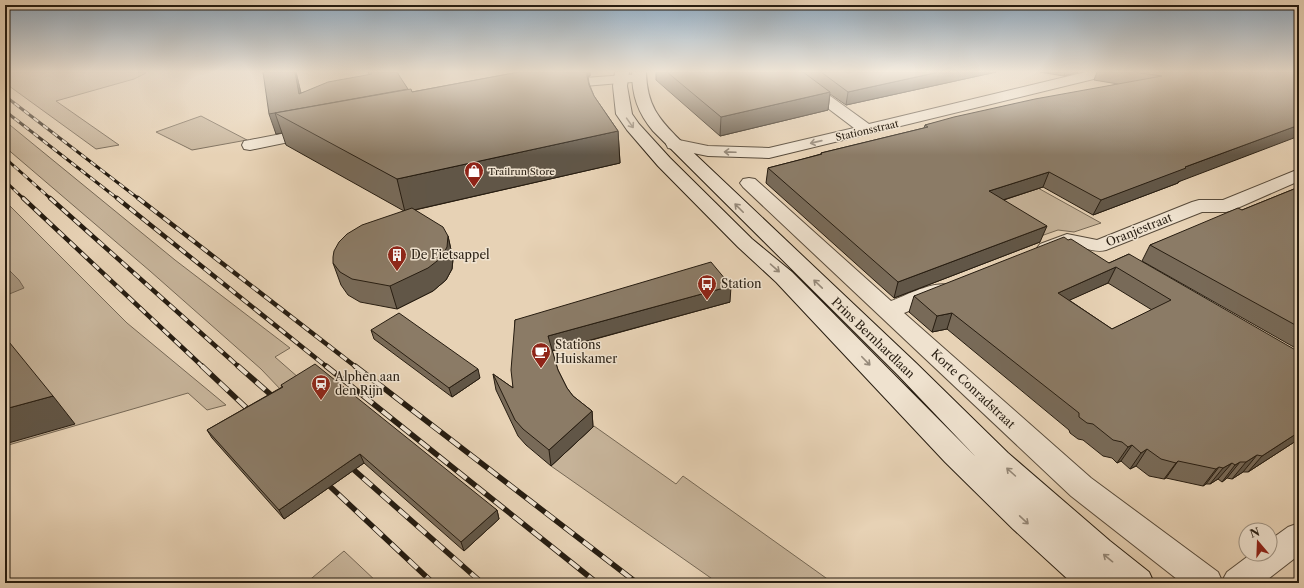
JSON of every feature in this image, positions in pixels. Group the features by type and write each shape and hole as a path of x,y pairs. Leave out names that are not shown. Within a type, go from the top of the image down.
{"street":[{"name":"Prins Bernhardlaan","path":"621,99 624,114 633,127 664,162 745,243 784,277 955,454 1024,520 1096,583"},
{"name":"Prins Bernhardlaan","path":"642,99 646,112 674,144 998,460 1099,551 1138,583"},
{"path":"825,99 868,130"},
{"name":"Stationsstraat","path":"674,144 708,151 769,153 993,99"},
{"path":"250,145 324,131"},
{"name":"Oranjestraat","path":"1031,255 1067,240 1099,246 1199,206 1226,206 1299,174"},
{"name":"Korte Conradstraat","path":"749,183 1006,420 1081,487 1207,583"},
{"path":"1099,246 1120,259"},
{"path":"888,311 960,283"},
{"path":"1238,583 1299,537"}],"shaded area":[{"path":"28,99 62,99 56,101 119,145 96,149"},
{"path":"201,116 247,140 192,150 156,132"},
{"path":"5,121 175,260 290,348 275,357 299,378 282,391 261,369 150,271 5,147"},
{"path":"1038,188 1101,223 1074,232 1058,230 1038,237 987,205"},
{"path":"5,201 127,323 226,405 207,410 188,393 5,446 5,294 7,295 19,280 5,266"},
{"path":"5,266 19,280 24,288 7,295 5,294"},
{"path":"594,426 676,484 683,476 833,583 718,583 551,466"},
{"path":"344,551 378,583 306,583"}],"building":[{"path":"267,99 350,99 269,114"},
{"path":"352,99 596,99 618,131 397,179 275,113"},
{"path":"700,99 798,99 721,117"},
{"path":"1033,99 1299,99 1299,125 1101,200 1049,172 989,191 1047,226 898,282 768,168 822,154 821,153 928,127 925,125"},
{"path":"1299,187 1299,327 1150,245 1238,208 1242,210"},
{"path":"412,208 443,227 448,236 447,247 441,258 428,268 390,286 352,279 340,272 333,263 334,251 339,242 347,234 362,225"},
{"path":"1064,237 1068,240 1071,239 1109,263 1129,254 1299,352 1299,432 1262,456 1257,455 1246,462 1240,462 1235,465 1232,463 1223,468 1219,467 1216,469 1178,461 1176,463 1161,459 1147,449 1141,453 1132,445 1128,447 1122,442 1113,440 1093,424 1087,423 1079,417 1079,413 952,313 937,316 914,296","holes":["1116,267 1171,300 1112,329 1058,293"]},
{"path":"711,262 731,286 548,336 558,370 567,388 573,396 592,411 549,450 523,429 515,420 493,374 513,388 511,370 515,320"},
{"path":"399,313 478,369 449,388 371,330"},
{"path":"5,337 53,396 5,409"},
{"path":"315,364 497,510 461,542 360,454 279,510 207,430 283,387 281,385"}],"railway":[{"path":"9,99 139,199"},
{"path":"5,111 118,199"},
{"path":"5,158 51,199"},
{"path":"5,181 24,199"},
{"path":"23,198 203,367"},
{"path":"50,198 239,367"},
{"path":"117,198 327,367"},
{"path":"138,198 356,367"},
{"path":"202,366 254,415"},
{"path":"238,366 278,401"},
{"path":"326,366 597,583"},
{"path":"355,366 637,583"},
{"path":"345,462 482,583"},
{"path":"321,478 433,583"}],"place":[{"name":"Trailrun Store","path":"474,188"},
{"name":"De Fietsappel","path":"397,272"},
{"name":"Station","path":"707,301"},
{"name":"Stations Huiskamer","path":"541,369"},
{"name":"Alphen aan den Rijn","path":"321,401"}]}
